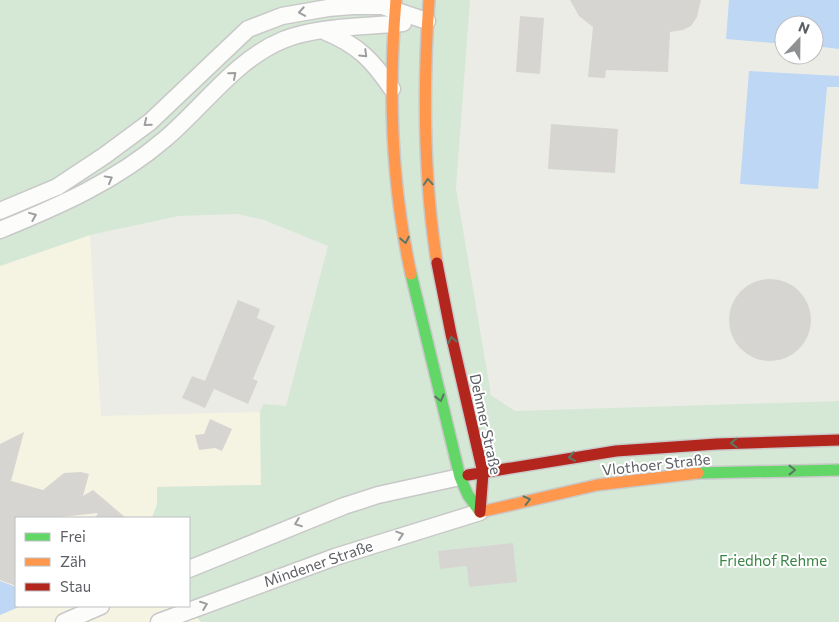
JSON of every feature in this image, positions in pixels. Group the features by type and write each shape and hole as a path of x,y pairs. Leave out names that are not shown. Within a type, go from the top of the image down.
{"main road":[{"name":"Dehmer Straße","path":"429,0 425,131 428,188 444,302 483,472 484,492 480,512"},
{"path":"395,11 392,89 396,192 418,305 460,477 468,495 480,512"},
{"name":"Vlothoer Straße","path":"483,472 616,451 717,444 839,440"},
{"name":"Vlothoer Straße","path":"480,512 547,495 613,482 664,476 745,470 839,470"},
{"path":"460,477 483,472"}],"street":[{"path":"0,211 57,186 104,156 150,122 248,29 282,16 335,4 368,6 395,11 427,21"},
{"path":"0,230 66,202 115,176 164,139 256,54 283,40 324,32 395,11"},
{"path":"324,32 344,40 361,50 392,89"},
{"path":"190,569 344,506 378,495 460,477"},
{"name":"Mindener Straße","path":"159,622 335,556 480,512"},
{"path":"64,622 84,618 100,607"}],"shaded area":[{"path":"90,235 101,416 260,412 261,485 157,487 157,504 152,517 15,517 15,587 0,581 0,266"},
{"path":"19,607 188,607 201,622 0,622 0,615"}],"green space":[{"name":"Friedhof Rehme","path":"0,0 470,0 456,188 491,395 515,411 839,401 839,622 201,622 188,607 190,607 190,517 152,517 157,504 157,487 261,485 260,412 263,404 286,406 328,246 264,220 238,214 179,216 90,235 0,266"}],"water":[{"path":"729,0 839,0 839,49 824,47 824,15 774,15 774,43 726,39"},
{"path":"749,71 839,76 839,87 827,87 818,189 740,184"},
{"path":"0,581 15,587 15,607 19,607 0,615"}],"building":[{"path":"570,0 701,0 697,17 691,26 683,30 670,32 668,72 606,70 605,78 588,77 593,27 579,16"},
{"path":"520,16 544,18 540,74 516,72"},
{"path":"551,124 618,129 615,173 548,169"},
{"path":"762,279 778,279 793,285 805,297 811,312 811,328 805,343 793,355 778,361 762,361 747,355 735,343 729,328 729,312 735,297 747,285"},
{"path":"238,300 260,309 257,318 275,326 253,379 258,381 248,404 214,389 205,408 182,398 192,376 205,381"},
{"path":"210,419 232,429 222,451 215,448 199,450 195,435 204,434"},
{"path":"24,432 11,481 43,490 64,473 81,472 89,474 83,496 93,490 125,517 96,517 98,513 61,517 15,517 15,586 0,580 0,444"},
{"path":"513,543 517,582 469,587 467,566 440,569 438,551"}],"traffic: fast":[{"path":"411,274 460,477 468,495 480,512"},
{"path":"698,473 839,470"}],"traffic: slow":[{"path":"396,0 392,69 393,138 399,206 411,274"},
{"path":"429,0 425,99 426,132 429,197 437,263"},
{"path":"480,512 597,485 698,473"}],"traffic: jam":[{"path":"437,263 451,334 483,473 480,512"},
{"path":"468,475 616,451 717,444 839,440"}]}
